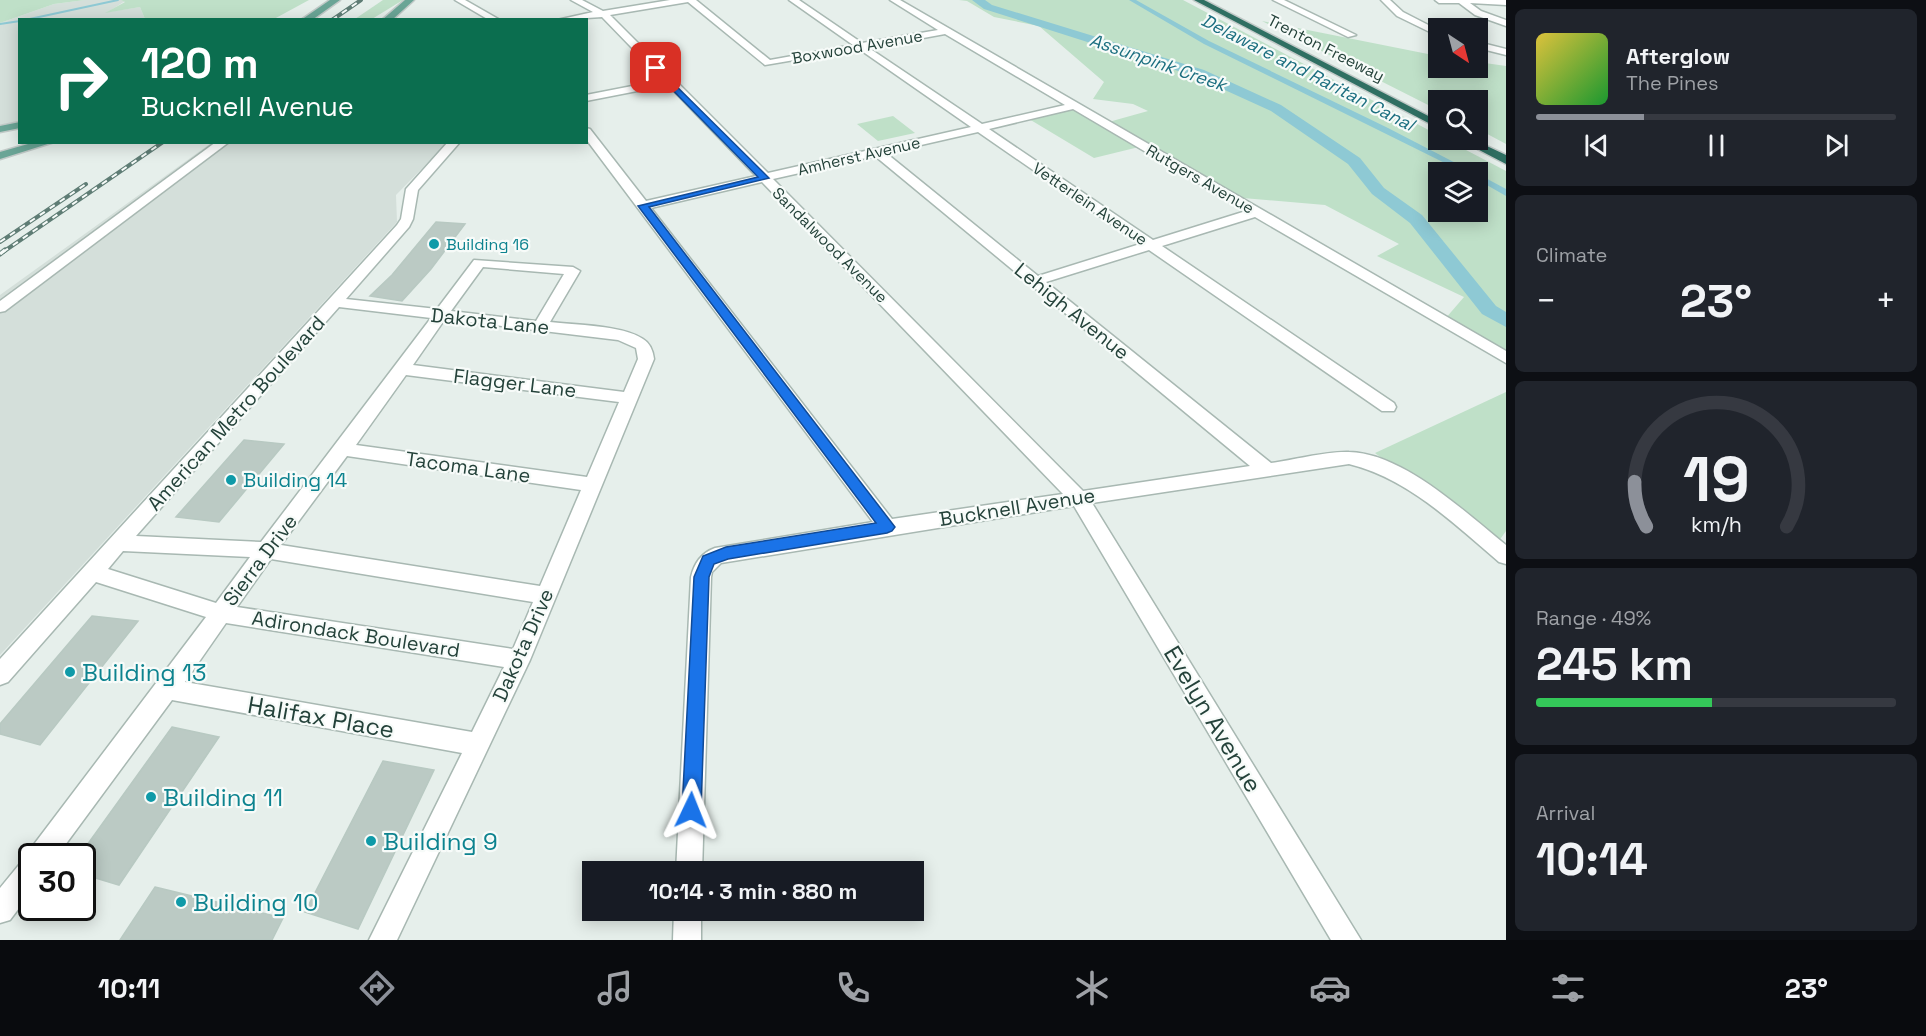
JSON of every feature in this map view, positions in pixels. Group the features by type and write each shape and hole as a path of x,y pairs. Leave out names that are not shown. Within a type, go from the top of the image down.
{"highway":[{"name":"Trenton Freeway","path":"1198,0 1428,120"},
{"name":"Trenton Freeway","path":"1207,0 1428,114"},
{"path":"1488,144 1506,154"},
{"path":"1486,150 1506,160"}],"main road":[{"path":"308,18 336,0"},
{"path":"388,18 410,0"},
{"path":"0,129 18,125"},
{"path":"0,156 42,144"}],"street":[{"path":"459,0 492,18"},
{"name":"Sandalwood Avenue","path":"575,0 603,13 1079,498"},
{"path":"573,18 686,0"},
{"name":"Boxwood Avenue","path":"691,0 768,63 946,31"},
{"name":"Vetterlein Avenue","path":"793,0 1388,407"},
{"name":"Rutgers Avenue","path":"894,0 1506,358"},
{"path":"1277,0 1351,35"},
{"path":"1385,0 1400,14 1428,28"},
{"path":"1439,0 1506,2"},
{"path":"1460,1 1478,13 1506,23"},
{"path":"1488,48 1506,52"},
{"path":"588,98 670,82"},
{"name":"Amherst Avenue","path":"643,206 1074,106"},
{"path":"588,134 887,527"},
{"path":"0,308 221,144"},
{"name":"American Metro Boulevard","path":"0,675 406,223 412,189 453,144"},
{"name":"Lehigh Avenue","path":"877,152 1266,469"},
{"path":"1035,281 1256,212"},
{"name":"Sierra Drive","path":"51,843 167,689 266,550 479,263 573,271 540,326"},
{"name":"Dakota Lane","path":"336,302 618,335 633,339 642,345"},
{"name":"Dakota Drive","path":"382,940 519,660 646,359 646,351 642,345"},
{"name":"Flagger Lane","path":"401,369 628,398"},
{"name":"Tacoma Lane","path":"343,449 592,485"},
{"name":"Bucknell Avenue","path":"689,861 701,577 709,560 726,553 1349,458 1396,472 1410,480 1506,556"},
{"name":"Evelyn Avenue","path":"1079,498 1347,940"},
{"path":"118,543 266,550 545,595"},
{"name":"Adirondack Boulevard","path":"92,572 220,613 519,660"},
{"name":"Halifax Place","path":"167,689 476,744"},
{"path":"0,910 18,886"},
{"path":"687,940 688,921"}],"shaded area":[{"path":"85,0 121,0 125,1 108,12 140,7 145,18 18,18 18,121 0,125 0,23 54,4"},
{"path":"210,144 446,144 396,195 397,222 0,655 0,295"}],"green space":[{"path":"0,0 85,0 54,4 0,23"},
{"path":"121,0 309,0 276,18 145,18 140,7 105,13 125,2"},
{"path":"383,0 403,0 374,18 356,18"},
{"path":"959,0 1183,0 1428,130 1428,150 1466,150 1506,171 1506,358 1445,319 1464,297 1377,256 1399,244 1325,205 1231,197 1143,146 1094,158 1024,116 1072,104 1105,123 1148,111 1133,104 1093,99 1104,82 1039,26 994,17 967,1"},
{"path":"1262,21 1428,54 1428,78 1488,78 1488,63 1506,66 1506,144 1488,134 1488,90 1428,90 1428,105"},
{"path":"893,116 915,133 878,141 857,124"},
{"path":"1506,392 1506,531 1496,545 1375,453"}],"building":[{"path":"436,222 465,224 431,269 402,301 370,296 392,275"},
{"name":"Building 14","path":"244,440 284,444 219,522 176,517"},
{"name":"Building 13","path":"92,616 138,621 40,745 0,734 0,724"},
{"name":"Building 11","path":"172,727 219,737 119,885 96,878 96,843 88,843"},
{"name":"Building 9","path":"383,761 434,770 358,929 305,912"},
{"name":"Building 10","path":"155,887 283,918 272,940 120,940"}],"waterway":[{"path":"34,18 118,0"},
{"name":"Assunpink Creek","path":"978,0 988,7 1199,73 1276,108 1354,161 1378,191 1416,219 1489,310 1506,321"},
{"name":"Delaware and Raritan Canal","path":"1132,0 1206,43 1449,162"},
{"path":"0,24 18,21"},
{"name":"Delaware and Raritan Canal","path":"1488,183 1506,193"}],"railway":[{"path":"335,18 361,0"},
{"path":"3,252 160,144"},
{"path":"0,242 86,184"},
{"path":"0,254 5,250"}],"place":[{"name":"Building 16","path":"434,244"},
{"name":"Building 14","path":"231,480"},
{"name":"Building 13","path":"70,672"},
{"name":"Building 11","path":"151,797"},
{"name":"Building 9","path":"371,841"},
{"name":"Building 10","path":"181,902"}],"route":[{"path":"656,68 764,178 643,206 887,527 726,553 715,556 703,568 691,810"}]}
